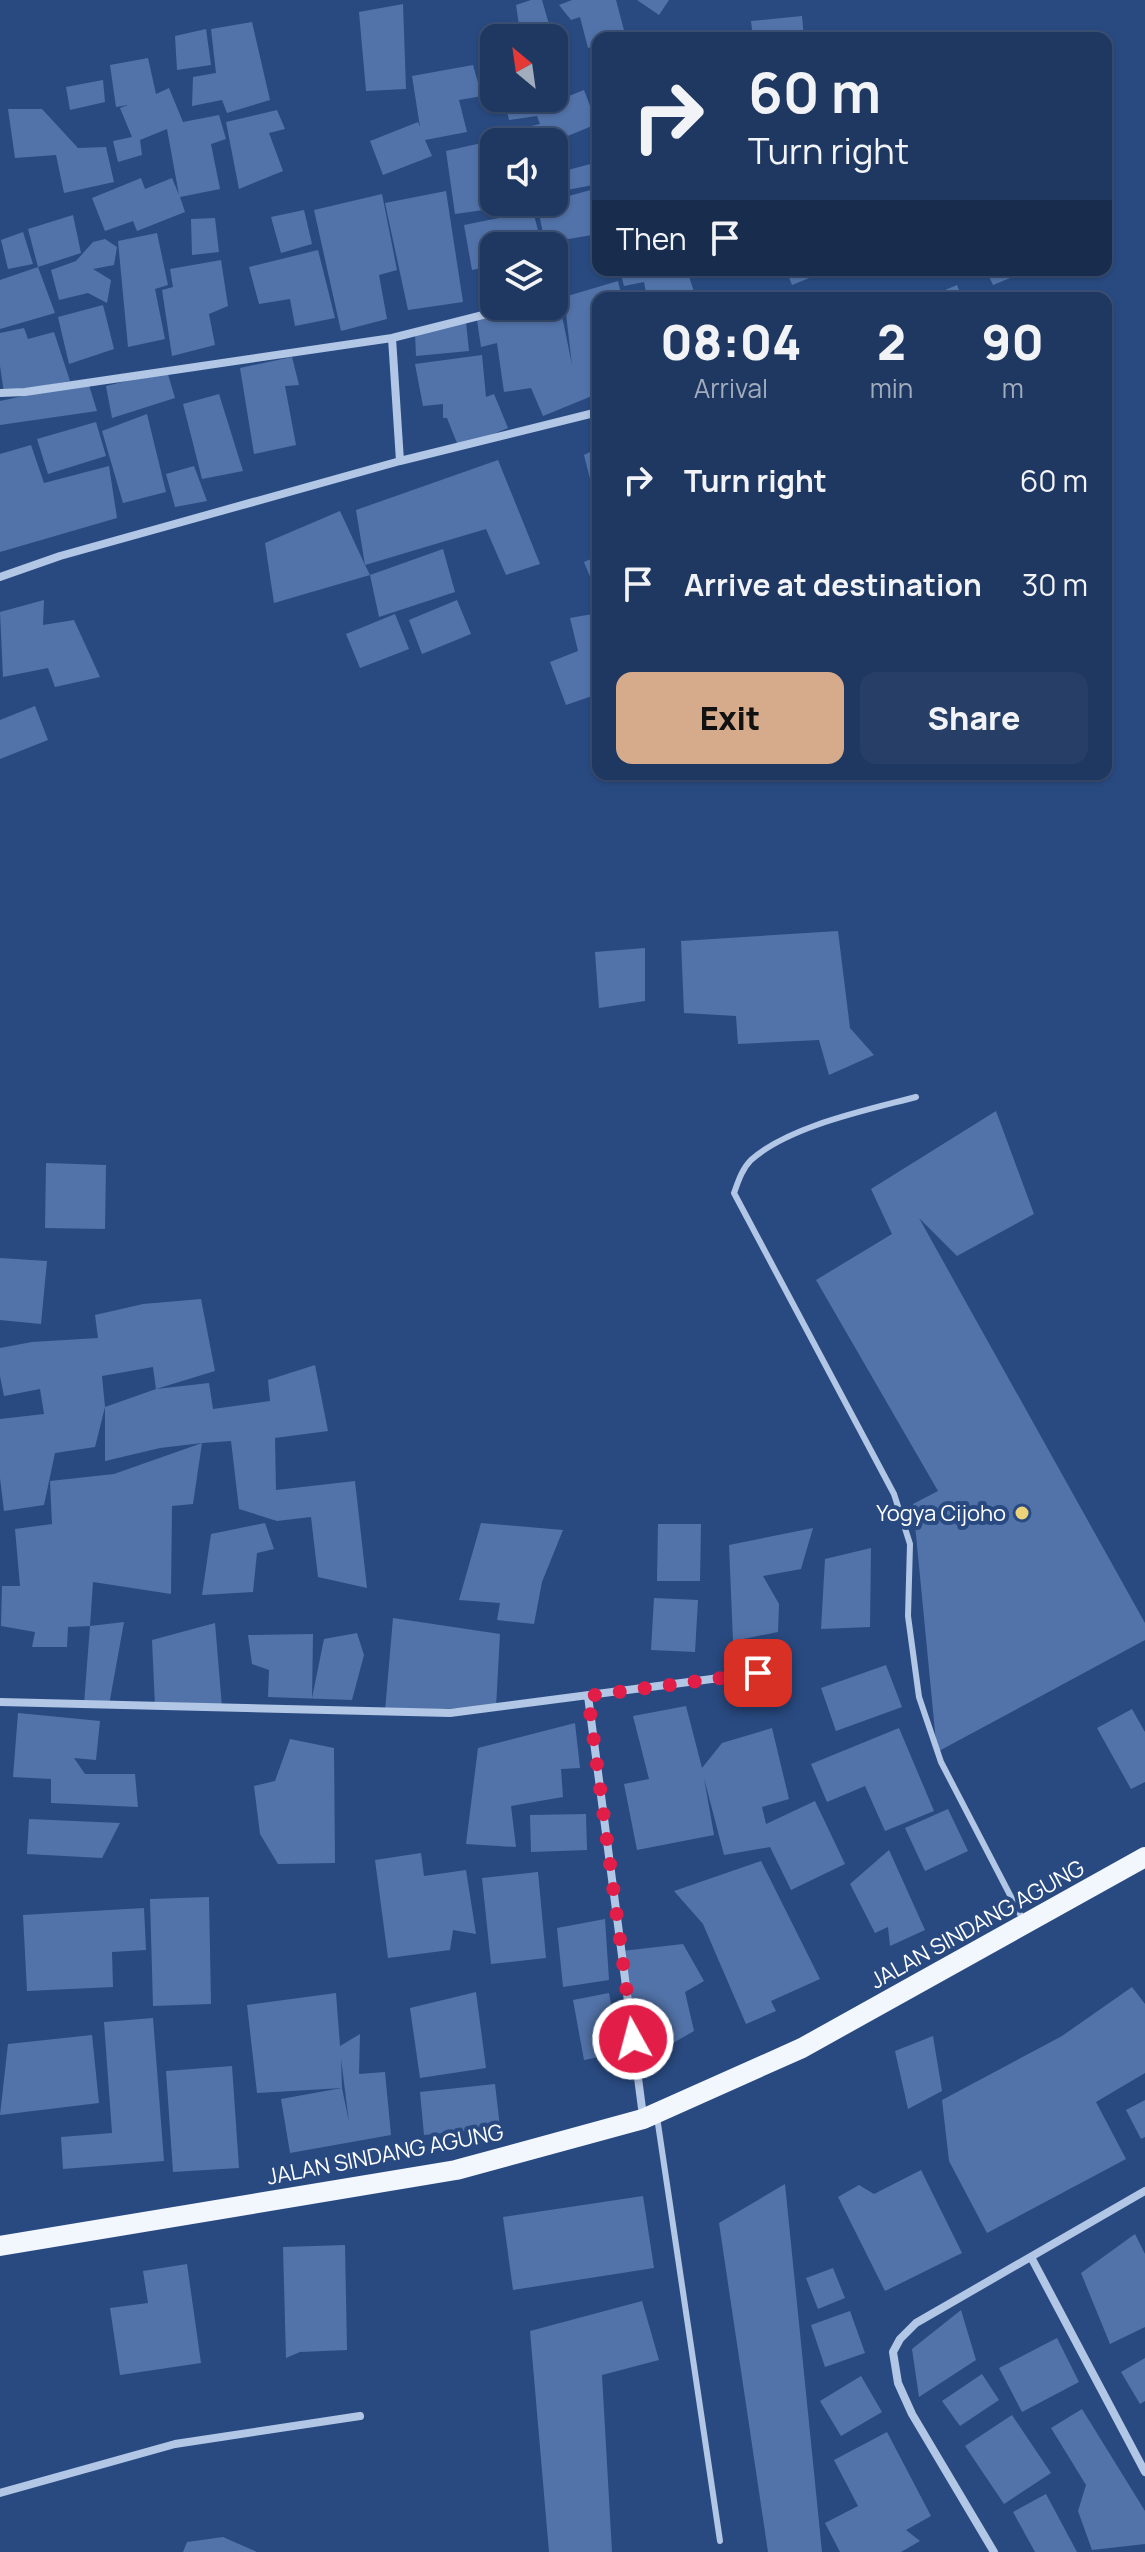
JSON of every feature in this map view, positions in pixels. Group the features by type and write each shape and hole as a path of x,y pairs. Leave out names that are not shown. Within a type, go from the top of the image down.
{"main road":[{"name":"JALAN SINDANG AGUNG","path":"0,2246 456,2170 650,2117 802,2048 1145,1857"}],"street":[{"path":"0,393 25,392 392,338 480,316"},
{"path":"392,338 400,461"},
{"path":"0,577 60,556 400,461 592,413"},
{"path":"0,1702 450,1713 758,1673"},
{"path":"588,1696 650,2117"},
{"path":"994,2552 912,2414 898,2383 893,2352 900,2339 916,2323 1145,2191"},
{"path":"1031,2257 1145,2472"},
{"path":"0,2493 175,2444 360,2416"}],"lane":[{"path":"916,1097 826,1121 770,1147 749,1161 734,1193 894,1494 910,1544 908,1616 919,1697 941,1762 1026,1924"},
{"path":"650,2117 720,2541"}],"building":[{"path":"542,0 549,24 519,24 516,5"},
{"path":"572,0 616,0 624,32 592,32 592,47 588,48 580,17 571,20 559,5"},
{"path":"637,0 669,0 659,15"},
{"path":"403,4 406,89 366,91 359,12"},
{"path":"802,16 803,32 752,32 751,21"},
{"path":"252,22 270,100 227,113 222,100 192,106 193,77 216,73 211,29"},
{"path":"206,29 211,65 177,70 175,36"},
{"path":"148,58 156,94 169,88 183,122 219,115 226,139 211,144 220,189 180,197 185,212 137,231 133,221 105,231 92,198 141,178 145,189 172,178 179,195 167,129 140,140 142,155 118,162 113,141 132,137 120,108 128,105 116,107 110,65"},
{"path":"473,65 480,96 459,100 467,132 425,140 432,156 383,175 370,141 418,122 420,127 412,76"},
{"path":"103,80 105,102 70,110 66,87"},
{"path":"584,90 592,111 592,126 568,136 568,128 523,128 540,124 537,116 509,120 507,112 568,112 568,96"},
{"path":"8,109 42,109 78,148 106,147 114,182 64,193 56,155 15,158"},
{"path":"277,110 285,129 269,133 283,171 239,189 226,122"},
{"path":"480,143 480,210 455,214 446,151"},
{"path":"592,164 592,185 568,190 568,170"},
{"path":"592,190 592,235 568,239 568,232 543,232 539,216 568,216 568,196"},
{"path":"446,191 463,302 408,310 385,203"},
{"path":"382,194 397,270 379,275 387,319 341,331 314,210"},
{"path":"304,210 312,244 281,253 271,217"},
{"path":"73,215 81,253 38,267 28,229"},
{"path":"508,216 534,216 538,232 480,232 480,268 472,270 464,225"},
{"path":"215,218 219,252 192,255 191,219"},
{"path":"23,232 33,264 8,269 1,240"},
{"path":"157,233 168,285 155,289 165,339 128,347 118,241"},
{"path":"105,239 117,247 114,265 93,269 111,280 107,303 88,293 59,300 51,270 76,261 93,242"},
{"path":"318,250 335,318 295,326 290,299 259,304 249,267"},
{"path":"221,260 228,306 209,314 215,345 172,356 162,290 173,287 170,269"},
{"path":"38,267 55,313 0,329 0,280"},
{"path":"622,276 689,276 694,292 646,292 644,282 624,286"},
{"path":"788,276 814,276 792,285"},
{"path":"989,276 1015,276 993,285"},
{"path":"618,281 621,292 592,292 592,396 543,416 531,388 504,392 497,343 481,347 477,320 563,320 572,365 567,320 568,296"},
{"path":"957,285 960,292 940,292"},
{"path":"103,305 114,349 69,364 58,317"},
{"path":"466,322 469,351 416,356 415,333"},
{"path":"24,328 28,339 54,332 70,381 4,393 0,333"},
{"path":"482,355 486,397 494,394 508,428 459,448 447,418 443,418 443,404 423,406 415,364"},
{"path":"292,357 299,385 285,386 296,445 254,454 240,368"},
{"path":"167,371 175,398 112,418 106,386"},
{"path":"88,382 97,411 0,425 0,401"},
{"path":"219,394 243,471 202,479 183,404"},
{"path":"147,414 166,492 123,503 102,431"},
{"path":"96,422 106,456 48,474 37,439"},
{"path":"31,445 44,483 109,466 117,518 0,552 0,454"},
{"path":"592,451 592,487 584,455"},
{"path":"498,460 540,564 506,575 486,529 365,565 356,510"},
{"path":"194,466 207,501 175,507 166,474"},
{"path":"340,511 370,575 274,603 265,543"},
{"path":"443,549 455,592 379,617 370,575"},
{"path":"592,559 592,581 584,562"},
{"path":"44,600 43,625 74,620 100,677 55,687 48,668 3,677 0,612"},
{"path":"457,600 471,634 422,654 409,620"},
{"path":"395,614 409,649 360,668 346,634"},
{"path":"592,614 592,696 566,705 550,662 578,651 570,618"},
{"path":"35,706 48,740 0,759 0,720"},
{"path":"838,931 850,1028 874,1055 829,1075 819,1040 738,1044 736,1016 684,1013 681,941"},
{"path":"645,948 645,1001 599,1008 595,952"},
{"path":"996,1111 1034,1214 957,1256 919,1218 1145,1623 1145,1640 937,1752 913,1504 938,1491 816,1280 892,1234 871,1189"},
{"path":"46,1163 106,1165 105,1229 45,1228"},
{"path":"0,1258 47,1261 41,1324 0,1320"},
{"path":"201,1299 215,1371 156,1389 153,1367 102,1376 105,1407 95,1447 55,1453 44,1505 4,1511 0,1478 0,1419 44,1414 40,1389 4,1396 0,1348 32,1342 98,1338 95,1315 143,1304"},
{"path":"315,1365 328,1431 275,1438 276,1490 355,1481 367,1588 318,1577 311,1517 277,1521 239,1509 231,1441 160,1448 105,1461 105,1407 156,1389 209,1383 213,1409 270,1401 268,1380"},
{"path":"202,1443 193,1504 172,1506 171,1594 93,1582 90,1626 68,1627 67,1647 32,1647 35,1632 1,1626 2,1586 20,1586 15,1529 52,1524 50,1481 114,1474"},
{"path":"265,1523 274,1549 257,1553 253,1592 202,1595 211,1534"},
{"path":"481,1523 563,1530 542,1582 534,1624 497,1620 500,1603 459,1600"},
{"path":"658,1524 701,1524 700,1581 657,1581"},
{"path":"813,1528 801,1569 763,1576 779,1604 778,1632 733,1641 729,1545"},
{"path":"871,1548 870,1627 821,1629 825,1559"},
{"path":"654,1598 698,1600 695,1652 651,1650"},
{"path":"393,1618 500,1634 496,1707 385,1711"},
{"path":"124,1622 109,1705 84,1704 90,1626"},
{"path":"215,1623 222,1707 155,1706 152,1640"},
{"path":"357,1633 364,1655 352,1700 268,1697 269,1670 252,1664 248,1635 313,1634 312,1698 324,1639"},
{"path":"886,1665 902,1707 836,1731 821,1688"},
{"path":"686,1706 702,1768 722,1743 772,1728 789,1799 762,1807 766,1824 815,1801 845,1864 791,1890 770,1847 724,1855 704,1778 714,1835 637,1850 624,1784 649,1779 633,1716"},
{"path":"1132,1709 1145,1732 1145,1782 1131,1789 1097,1728"},
{"path":"18,1713 100,1721 96,1760 74,1758 85,1774 135,1774 138,1807 51,1803 51,1779 13,1777"},
{"path":"575,1723 580,1768 561,1769 563,1797 511,1806 516,1847 466,1844 478,1748"},
{"path":"899,1728 934,1811 885,1831 865,1786 827,1802 811,1764"},
{"path":"290,1739 334,1748 335,1863 278,1864 260,1834 254,1786 275,1781"},
{"path":"948,1809 968,1851 925,1871 905,1828"},
{"path":"586,1814 587,1850 531,1852 530,1815"},
{"path":"29,1819 120,1823 102,1858 27,1854"},
{"path":"889,1850 925,1930 890,1946 888,1927 875,1933 850,1884"},
{"path":"421,1853 424,1876 466,1870 476,1934 453,1930 450,1950 388,1958 375,1860"},
{"path":"761,1861 820,1979 771,2001 776,2011 746,2024 703,1924 674,1891"},
{"path":"538,1872 546,1958 491,1964 482,1878"},
{"path":"209,1897 211,2004 153,2006 150,1899"},
{"path":"144,1908 146,1950 112,1952 113,1987 27,1991 23,1915"},
{"path":"605,1919 609,1980 563,1987 557,1928"},
{"path":"683,1944 704,1981 685,1992 694,2031 668,2046 649,2007 629,2012 622,1951"},
{"path":"1132,1987 1145,2004 1145,2073 1096,2102 1126,2159 987,2233 949,2161 942,2100 1062,2036"},
{"path":"476,1992 486,2068 420,2078 410,2008"},
{"path":"336,1993 340,2046 360,2034 359,2074 385,2072 391,2135 290,2153 281,2099 342,2088 257,2093 247,2005","holes":["341,2059 349,2122 342,2088"]},
{"path":"609,1993 620,2053 584,2060 573,2000"},
{"path":"153,2018 164,2161 63,2169 61,2137 112,2133 104,2022"},
{"path":"92,2035 99,2103 0,2115 8,2044"},
{"path":"933,2036 942,2091 908,2109 895,2051"},
{"path":"232,2066 239,2168 173,2172 166,2071"},
{"path":"495,2084 500,2127 424,2135 420,2092"},
{"path":"1145,2100 1145,2137 1141,2139 1126,2110"},
{"path":"921,2170 962,2253 885,2291 838,2197 859,2185 874,2194"},
{"path":"785,2184 822,2552 768,2552 719,2223"},
{"path":"643,2196 654,2268 513,2290 503,2217"},
{"path":"1135,2234 1145,2254 1145,2327 1110,2344 1081,2273"},
{"path":"345,2245 347,2350 300,2352 286,2358 283,2247"},
{"path":"187,2264 201,2363 120,2375 110,2308 148,2303 143,2271"},
{"path":"833,2268 845,2298 818,2309 806,2278"},
{"path":"642,2301 659,2360 602,2375 612,2552 549,2552 530,2331"},
{"path":"961,2310 976,2360 919,2397 912,2349"},
{"path":"850,2311 865,2353 825,2367 811,2325"},
{"path":"1057,2338 1079,2382 1022,2412 999,2368"},
{"path":"1145,2358 1145,2401 1140,2404 1121,2372"},
{"path":"982,2374 999,2400 960,2426 942,2401"},
{"path":"861,2376 882,2412 841,2436 820,2401"},
{"path":"1082,2409 1145,2511 1145,2544 1092,2550 1078,2511 1086,2485 1051,2428"},
{"path":"1012,2415 1051,2473 1004,2504 965,2446"},
{"path":"887,2432 931,2516 906,2530 920,2541 901,2552 840,2552 825,2523 858,2506 834,2460"},
{"path":"1046,2494 1077,2552 1035,2552 1013,2512"},
{"path":"223,2537 257,2552 183,2552 187,2542"}],"place":[{"name":"Yogya Cijoho","path":"1022,1513"}],"route":[{"path":"633,2039 588,1696 758,1673"}]}
